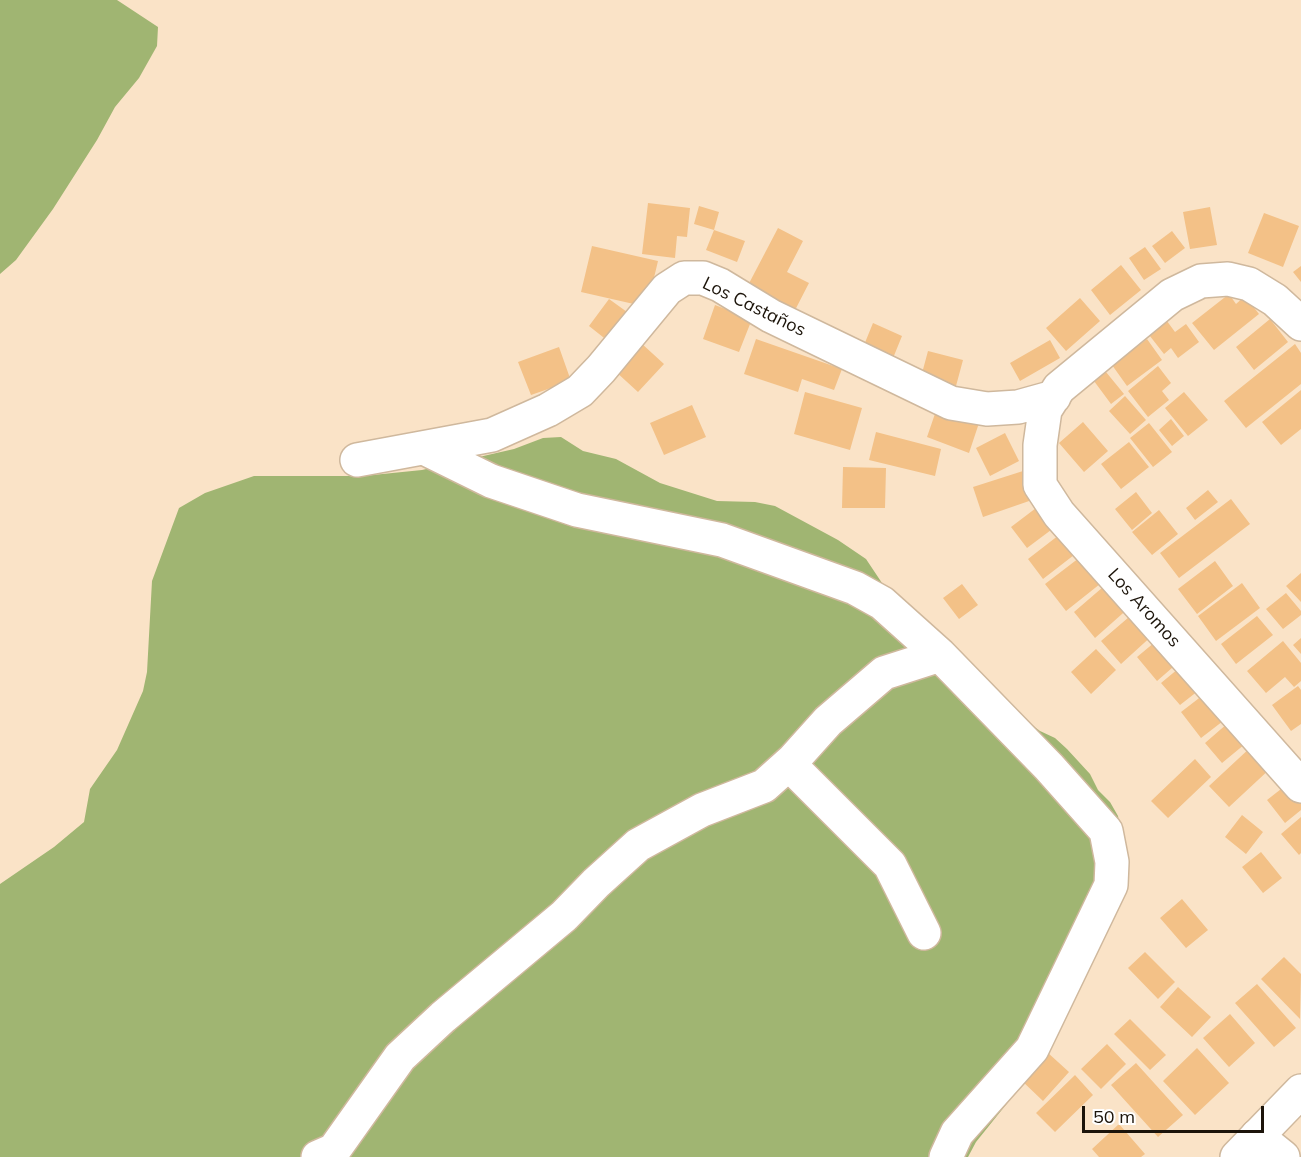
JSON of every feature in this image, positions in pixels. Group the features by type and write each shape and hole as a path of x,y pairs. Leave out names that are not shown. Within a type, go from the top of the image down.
{"street":[{"name":"Los Castaños","path":"357,460 492,435 548,410 580,391 667,289 684,278 703,278 720,285 771,315 951,403 987,409 1050,403"},
{"path":"1050,403 1059,388 1172,295 1201,281 1228,279 1249,284 1275,300 1301,324"},
{"name":"Los Aromos","path":"1050,403 1040,445 1040,485 1059,514 1301,786"},
{"path":"424,448 491,481 577,510 722,540 855,588 882,603 940,655 1049,767 1106,831 1112,862 1111,885 1032,1049 957,1133 946,1157"},
{"path":"330,1155 400,1057 443,1017 564,916 638,845 702,810 764,786 789,764 828,721 884,673 940,655"},
{"path":"789,764 890,865 924,933"},
{"path":"1283,1157 1247,1146 1301,1091"}],"green space":[{"path":"0,0 117,0 158,27 157,46 139,78 115,107 53,209 16,260 0,274"},
{"path":"561,437 583,451 616,459 660,483 717,501 755,502 775,506 838,540 866,559 896,604 980,686 1040,731 1055,738 1067,749 1090,774 1098,790 1110,802 1118,816 1122,837 1021,1086 976,1142 968,1157 0,1157 0,884 54,847 84,822 90,789 117,750 143,691 147,672 152,581 179,508 205,493 254,476 363,476 422,470 514,449 543,438"}],"building":[{"path":"648,203 690,208 687,237 677,236 675,258 642,254"},
{"path":"699,206 719,212 714,230 694,224"},
{"path":"1210,207 1217,245 1190,249 1183,212"},
{"path":"1264,213 1299,226 1283,267 1248,253"},
{"path":"778,228 803,241 787,272 809,283 792,316 745,291"},
{"path":"714,230 745,241 737,262 706,250"},
{"path":"1172,231 1185,248 1165,263 1152,246"},
{"path":"592,246 658,261 647,307 581,292"},
{"path":"1145,247 1161,269 1144,280 1129,258"},
{"path":"1121,265 1141,290 1110,315 1091,290"},
{"path":"1301,266 1301,282 1293,272"},
{"path":"1229,294 1236,304 1245,296 1259,314 1214,350 1192,323"},
{"path":"1080,298 1100,321 1066,351 1046,328"},
{"path":"609,299 634,317 613,345 589,326"},
{"path":"715,305 752,319 739,352 703,339"},
{"path":"1164,317 1175,332 1186,324 1199,342 1178,358 1171,348 1164,354 1146,331"},
{"path":"1270,319 1288,342 1254,370 1236,347"},
{"path":"873,323 902,336 891,363 862,350"},
{"path":"756,339 842,369 834,390 802,379 798,392 744,374"},
{"path":"1147,339 1162,360 1127,386 1112,365"},
{"path":"1050,340 1060,358 1020,381 1010,363"},
{"path":"641,343 664,364 638,392 615,371"},
{"path":"1295,344 1301,353 1301,384 1246,428 1224,401"},
{"path":"559,347 571,381 531,395 518,362"},
{"path":"928,351 963,360 956,386 921,377"},
{"path":"1158,366 1171,383 1162,391 1169,400 1148,417 1128,391"},
{"path":"1106,372 1124,394 1111,404 1094,381"},
{"path":"1301,390 1301,429 1281,445 1262,422"},
{"path":"805,392 862,408 850,450 794,434"},
{"path":"1184,392 1208,420 1188,436 1165,408"},
{"path":"1125,396 1146,420 1130,434 1109,411"},
{"path":"692,405 706,437 664,455 650,423"},
{"path":"937,408 979,423 969,453 927,437"},
{"path":"1171,419 1184,436 1172,446 1159,430"},
{"path":"1083,422 1108,451 1084,472 1059,443"},
{"path":"1149,423 1172,452 1153,467 1130,438"},
{"path":"876,432 941,449 935,476 869,460"},
{"path":"1005,433 1019,461 990,476 976,448"},
{"path":"1129,442 1149,467 1121,489 1101,464"},
{"path":"843,467 886,468 885,508 842,508"},
{"path":"1023,471 1032,500 983,517 973,487"},
{"path":"1208,490 1218,502 1195,520 1186,508"},
{"path":"1136,492 1152,513 1132,530 1115,509"},
{"path":"1231,499 1250,524 1179,578 1160,553"},
{"path":"1040,505 1055,527 1027,548 1011,527"},
{"path":"1159,510 1178,534 1152,555 1132,532"},
{"path":"1059,535 1074,555 1043,579 1028,559"},
{"path":"1079,558 1100,584 1066,611 1045,584"},
{"path":"1215,561 1233,586 1197,614 1178,589"},
{"path":"1301,573 1301,602 1286,586"},
{"path":"1110,581 1131,606 1095,638 1074,612"},
{"path":"1242,583 1260,608 1216,641 1198,616"},
{"path":"962,584 978,605 959,619 943,598"},
{"path":"1286,593 1301,611 1301,615 1283,629 1266,609"},
{"path":"1136,611 1155,633 1121,664 1101,641"},
{"path":"1257,616 1273,635 1236,664 1221,644"},
{"path":"1161,637 1180,661 1157,681 1137,657"},
{"path":"1301,638 1301,654 1293,645"},
{"path":"1283,641 1301,663 1301,681 1294,687 1285,677 1266,693 1247,671"},
{"path":"1096,649 1116,670 1091,694 1071,672"},
{"path":"1184,664 1203,687 1180,705 1161,683"},
{"path":"1298,686 1301,690 1301,724 1291,731 1272,705"},
{"path":"1207,692 1227,718 1201,738 1181,712"},
{"path":"1228,723 1245,744 1222,763 1205,743"},
{"path":"1252,746 1272,767 1229,807 1209,786"},
{"path":"1195,759 1211,777 1168,818 1151,801"},
{"path":"1290,782 1301,796 1301,810 1285,823 1267,800"},
{"path":"1242,815 1263,832 1246,854 1225,837"},
{"path":"1301,817 1301,853 1299,855 1281,834"},
{"path":"1261,852 1282,878 1263,893 1242,867"},
{"path":"1182,899 1208,930 1186,948 1160,918"},
{"path":"1145,952 1175,982 1158,999 1128,968"},
{"path":"1284,957 1301,974 1300,1019 1261,979"},
{"path":"1257,984 1296,1028 1274,1047 1235,1003"},
{"path":"1178,987 1211,1017 1192,1037 1160,1007"},
{"path":"1230,1014 1255,1043 1229,1067 1203,1038"},
{"path":"1130,1019 1166,1055 1150,1070 1114,1034"},
{"path":"1107,1044 1126,1064 1101,1089 1081,1069"},
{"path":"1197,1048 1229,1083 1195,1115 1163,1081"},
{"path":"1047,1052 1069,1072 1043,1101 1021,1080"},
{"path":"1136,1063 1183,1115 1158,1137 1111,1085"},
{"path":"1075,1075 1093,1095 1055,1132 1036,1113"},
{"path":"1119,1124 1145,1154 1141,1157 1099,1157 1092,1149"}]}
